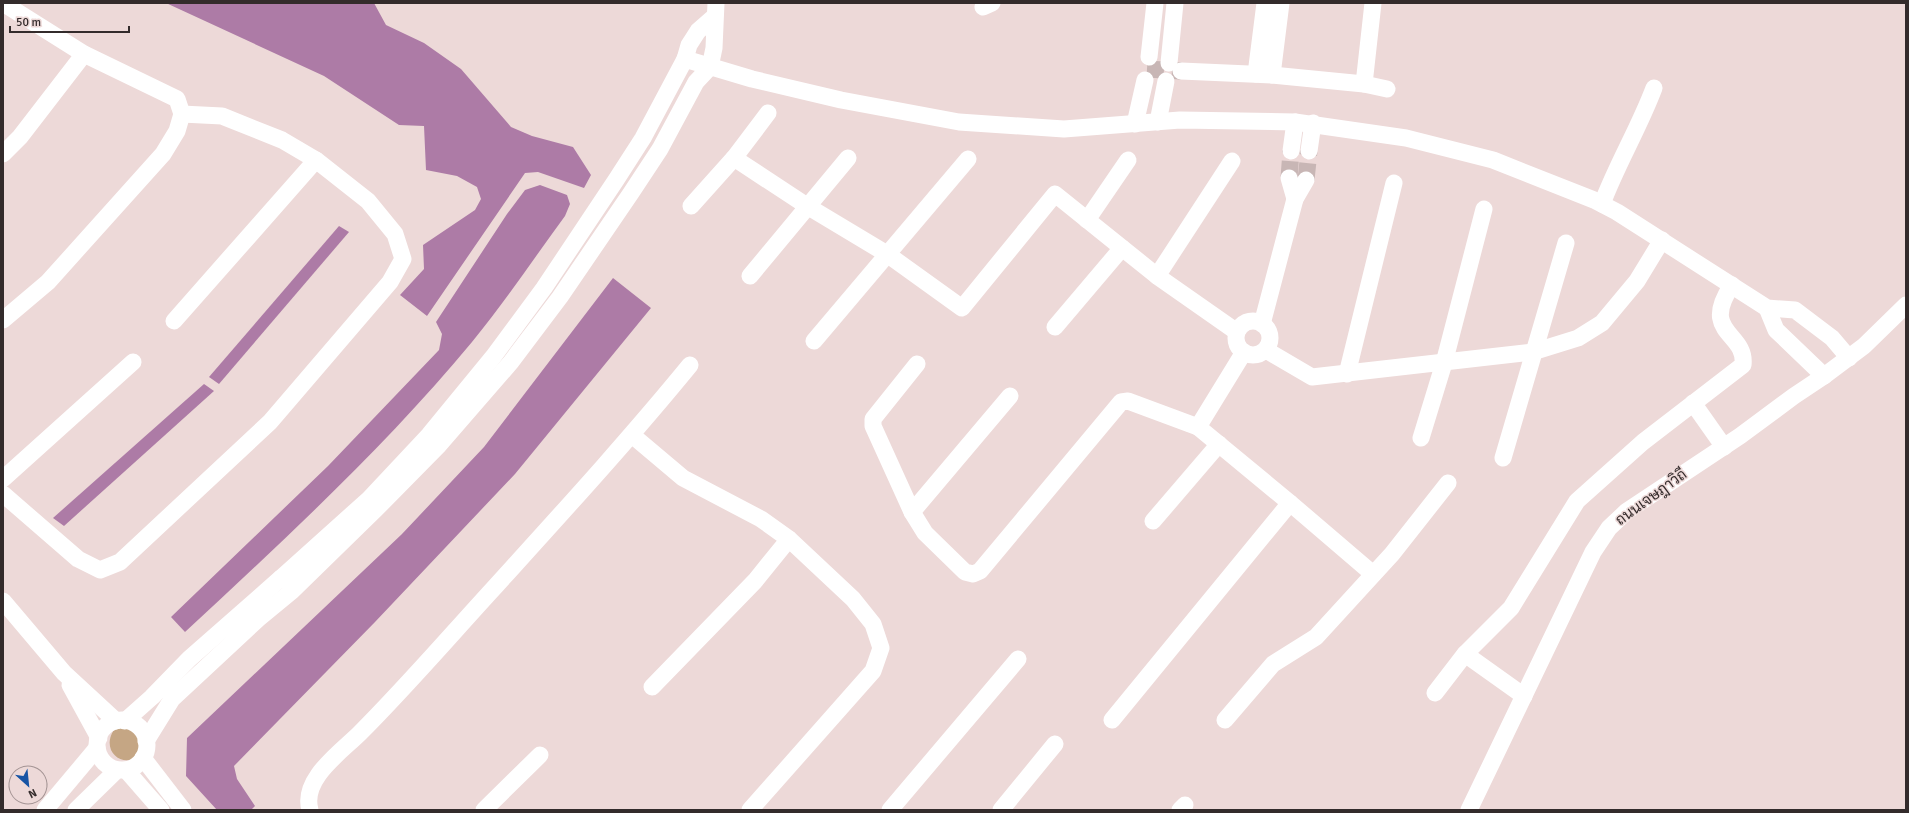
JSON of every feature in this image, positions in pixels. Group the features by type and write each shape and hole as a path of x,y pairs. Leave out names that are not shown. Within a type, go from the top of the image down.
{"street":[{"path":"3,3 84,54 177,99 182,114 176,131 163,154 48,282 3,320"},
{"path":"1149,57 1155,3"},
{"path":"1175,3 1175,67 1364,84 1387,89"},
{"path":"1264,74 1265,3"},
{"path":"1264,74 1281,3"},
{"path":"1364,84 1373,3"},
{"path":"45,810 98,743 102,730 121,721 152,697 189,659 369,499 429,435 493,356 544,288 643,138 685,60 689,45 715,10"},
{"path":"146,741 176,695 258,619 292,591 439,445 505,368 560,297 631,193 660,149 696,82 710,67 714,48 715,10"},
{"path":"3,154 20,137 84,54"},
{"path":"685,60 841,100 959,122 1064,129 1180,120 1313,123 1406,138 1493,160 1602,204 1662,240 1767,308 1795,310 1832,338 1849,358"},
{"path":"1135,124 1145,80"},
{"path":"1158,122 1166,81"},
{"path":"1602,204 1613,176 1654,88"},
{"path":"691,206 734,158 768,113"},
{"path":"3,494 78,559 100,570 120,562 270,422 390,282 403,259 395,234 368,201 316,160 282,140 222,116 182,114"},
{"path":"1291,151 1295,122"},
{"path":"1309,151 1313,123"},
{"path":"734,158 807,206 887,254 962,308 1055,194 1157,276 1237,332"},
{"path":"750,276 848,158"},
{"path":"814,341 968,158"},
{"path":"174,320 316,160"},
{"path":"1087,220 1128,160"},
{"path":"1157,276 1232,161"},
{"path":"1262,324 1295,199 1297,179"},
{"path":"616,180 628,183 632,186 631,193"},
{"path":"1347,374 1394,183"},
{"path":"1421,438 1444,363 1484,209"},
{"path":"1266,350 1312,377 1533,352 1578,338 1602,322 1637,281 1662,240"},
{"path":"1503,458 1566,243"},
{"path":"1055,327 1122,248"},
{"path":"1435,693 1465,654 1510,608 1577,501 1643,442 1743,365 1743,354 1729,336 1722,322 1719,310 1723,298 1732,285"},
{"name":"ถนนเจษฎาวิถี","path":"1469,810 1593,552 1609,528 1627,511 1724,447 1849,358 1864,346 1906,305"},
{"path":"1767,308 1776,330 1824,376"},
{"path":"1198,427 1241,358 1237,343 1237,332 1241,327 1251,321 1262,324 1267,328 1270,339 1266,350 1256,355 1241,358"},
{"path":"3,479 133,362"},
{"path":"917,364 873,419 872,426 912,512 925,533 965,572 973,574 980,571 1121,402 1128,401 1198,427 1373,574"},
{"path":"310,810 308,803 311,788 319,774 378,715 632,435 690,365"},
{"path":"912,512 1010,396"},
{"path":"1694,403 1724,447"},
{"path":"632,435 683,478 761,519 789,539 853,600 873,624 881,648 873,671 750,810"},
{"path":"1153,521 1219,444"},
{"path":"1225,720 1273,664 1316,637 1373,574 1448,483"},
{"path":"1112,720 1290,503"},
{"path":"652,687 755,580 789,539"},
{"path":"281,578 289,581 292,586 292,591"},
{"path":"3,601 64,674 121,721 139,727 144,734 146,750 143,758 136,766 122,770 76,810"},
{"path":"1465,654 1524,696"},
{"path":"890,810 1018,659"},
{"path":"64,674 98,743 99,756 104,762 122,770 161,810"},
{"path":"1001,810 1055,744"},
{"path":"484,810 540,755"},
{"path":"143,758 183,810"}],"shaded area":[{"path":"166,3 374,3 386,25 424,43 461,69 511,127 532,136 573,147 591,175 584,188 538,172 525,173 427,316 400,295 424,269 423,245 475,210 481,199 477,187 457,176 426,170 424,126 399,125 324,76"},
{"path":"540,185 567,195 570,204 565,216 484,327 405,419 297,527 185,632 171,617 328,466 439,350 442,334 436,322 507,214 525,190"},
{"path":"339,226 349,232 219,384 209,377"},
{"path":"613,278 651,308 515,474 375,622 234,766 237,779 255,806 251,810 217,810 186,776 187,738 402,534 484,447"},
{"path":"204,384 214,391 64,526 53,518"},
{"path":"136,723 144,729 147,748 139,756 131,760 124,760 117,757 112,752 110,745 111,736 116,727"}],"tunnel":[{"path":"1147,69 1181,71"},
{"path":"1289,178 1291,151"},
{"path":"1306,180 1309,151"}]}
